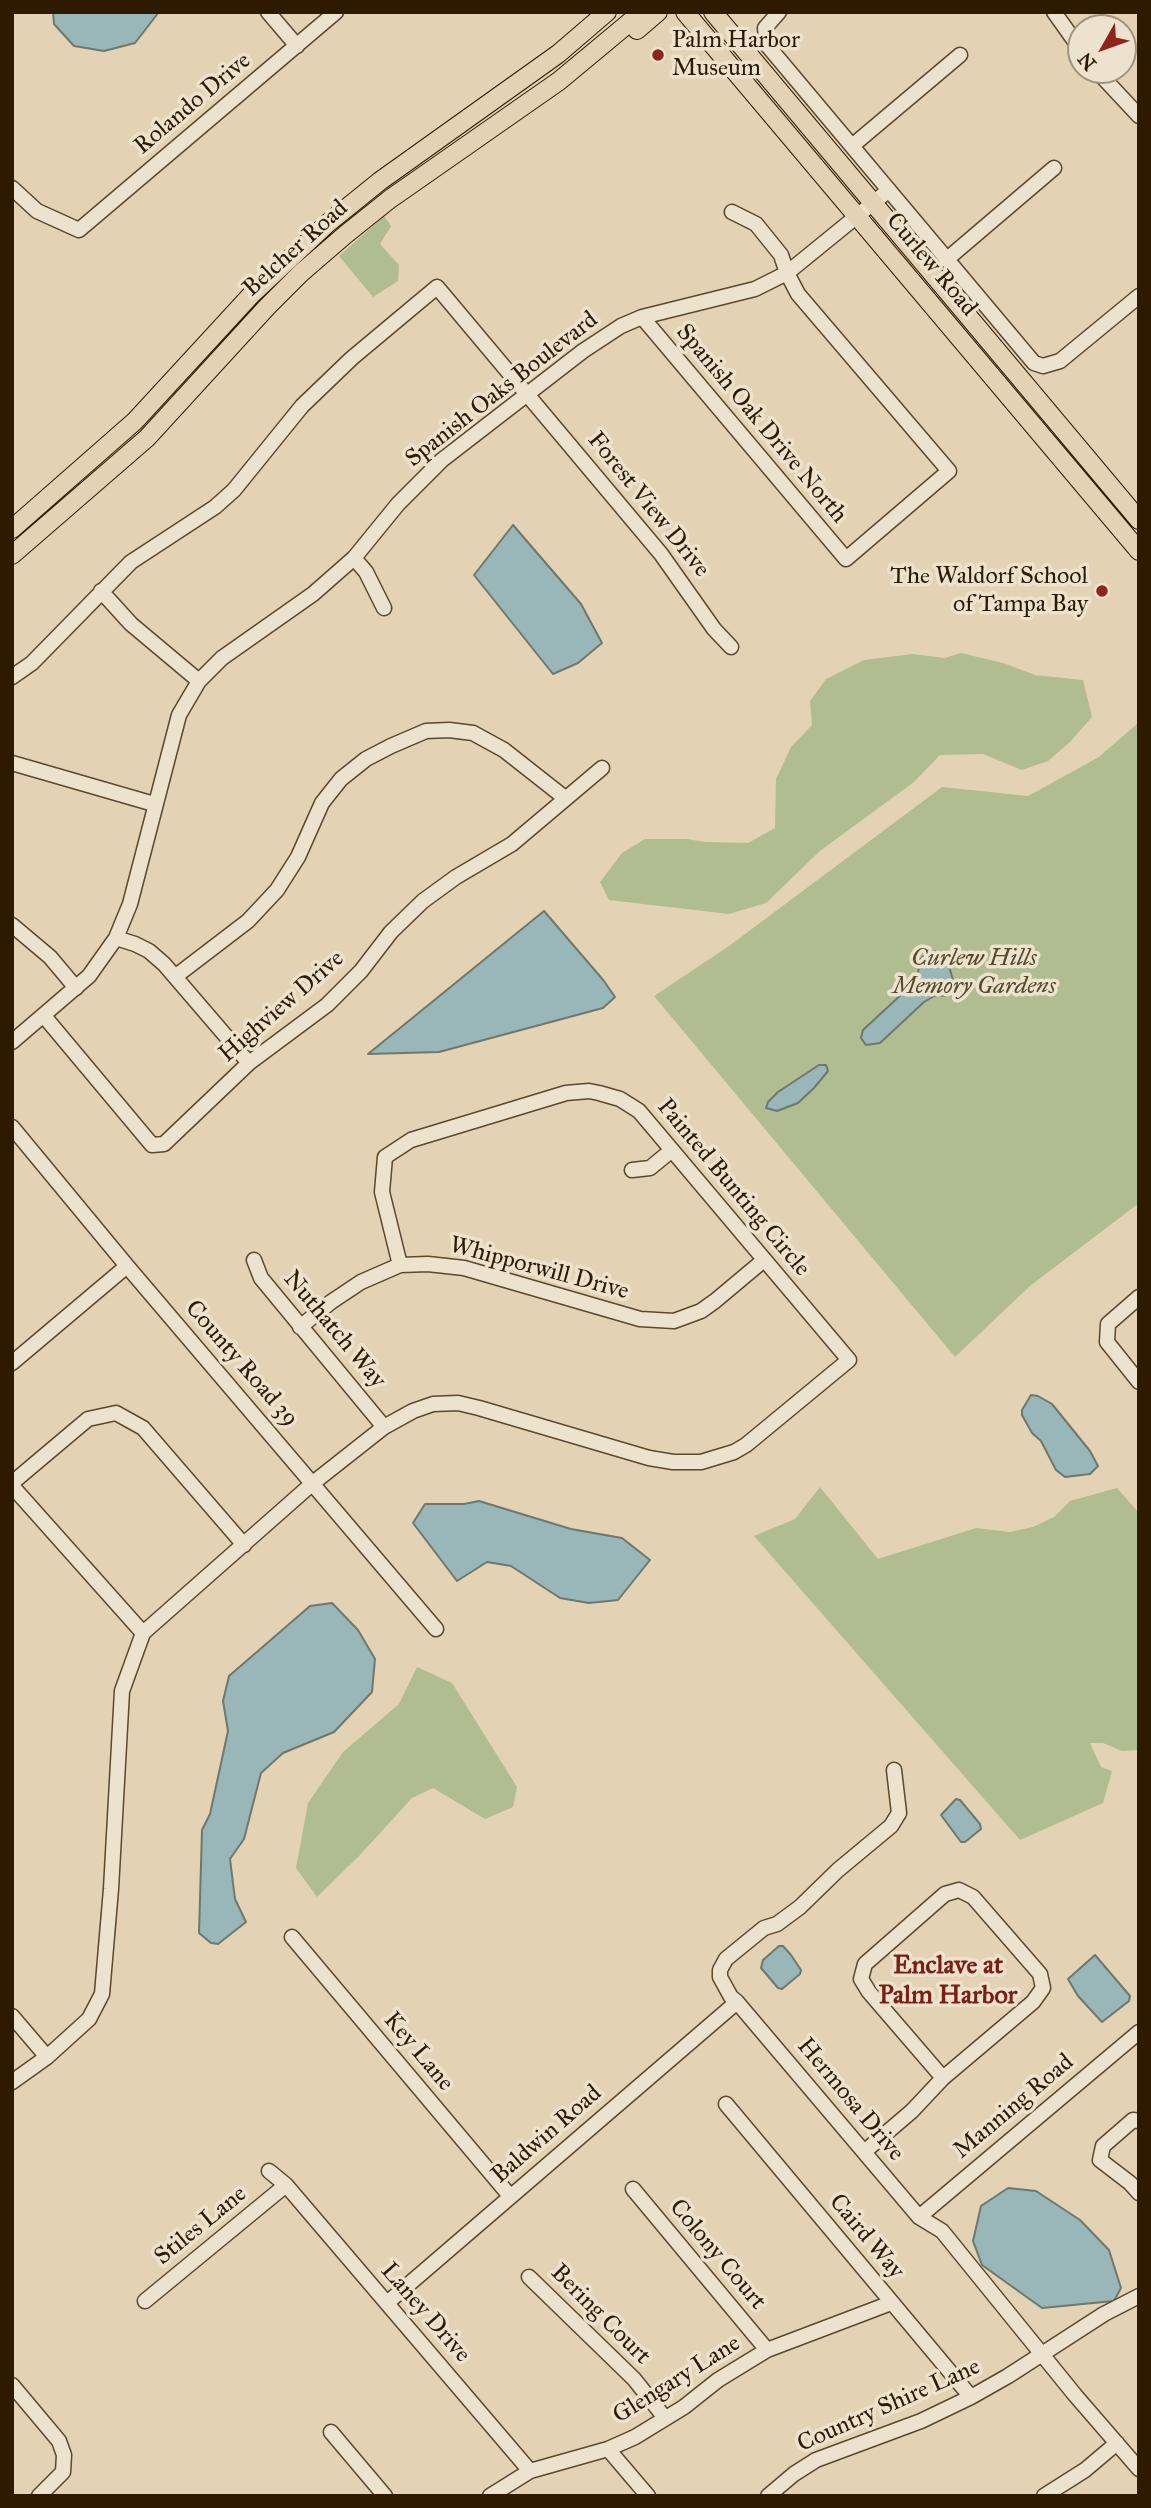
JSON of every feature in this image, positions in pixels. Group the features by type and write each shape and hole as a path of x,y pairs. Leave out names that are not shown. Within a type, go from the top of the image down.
{"main road":[{"name":"Belcher Road","path":"12,529 135,421 251,295 320,231 380,181 558,54 607,12"},
{"path":"487,132 627,12"},
{"name":"Belcher Road","path":"12,555 147,438 302,273 390,199 559,81 642,12"},
{"path":"487,132 532,110 565,89 658,12"},
{"name":"Curlew Road","path":"685,12 1139,551"},
{"path":"702,12 771,94 801,117"},
{"name":"Curlew Road","path":"713,12 1139,520"},
{"path":"1096,499 1105,499 1139,535"}],"street":[{"path":"268,12 297,46"},
{"name":"Rolando Drive","path":"12,188 37,211 79,230 336,12"},
{"path":"779,12 765,29 767,45 1027,358 1043,366 1060,361 1139,296"},
{"path":"1054,12 1067,30"},
{"path":"852,146 960,55"},
{"path":"1109,84 1139,116"},
{"path":"946,260 1054,168"},
{"name":"Spanish Oaks Boulevard","path":"12,1042 89,976 116,938 130,904 179,715 199,681 222,658 294,610 354,558 398,504 427,474 583,351 621,326 642,317 755,289 787,273 890,190"},
{"path":"732,212 756,224 781,255 787,273"},
{"name":"Spanish Oak Drive North","path":"642,317 846,559 948,471 798,294 787,273"},
{"name":"Forest View Drive","path":"101,591 131,562 215,507 258,462 302,406 352,358 437,287 661,554 714,629 731,647"},
{"path":"354,558 366,572 384,608"},
{"path":"12,677 32,663 101,591 131,624 199,681"},
{"path":"176,975 248,921 277,890 298,857 322,803 341,779 366,759 391,746 426,731 473,733 504,750 565,798"},
{"path":"12,763 154,804"},
{"name":"Highview Drive","path":"44,1016 152,1145 164,1144 249,1063 327,1005 361,971 391,932 423,901 456,877 512,844 602,768"},
{"path":"12,925 50,957 76,988"},
{"path":"116,938 149,951 176,975 249,1063"},
{"name":"Painted Bunting Circle","path":"384,1427 433,1404 458,1404 649,1458 673,1462 701,1462 747,1445 849,1360 639,1111 620,1099 589,1091 566,1093 411,1140 385,1157 382,1192 400,1265"},
{"name":"County Road 39","path":"12,1127 436,1629"},
{"path":"632,1170 650,1168 672,1150"},
{"name":"Nuthatch Way","path":"254,1259 261,1278 384,1427"},
{"name":"Whipporwill Drive","path":"300,1327 345,1291 400,1265 428,1264 464,1268 640,1320 674,1321 701,1311 764,1260"},
{"path":"12,1363 127,1266"},
{"path":"1139,1297 1108,1324 1107,1342 1139,1382"},
{"path":"144,1633 12,1484 88,1419 116,1413 143,1428 244,1545"},
{"path":"12,2082 47,2057 89,2019 102,1994 122,1691 144,1633 313,1483 384,1427"},
{"name":"Hermosa Drive","path":"894,1770 899,1813 891,1826 789,1916 764,1928 726,1959 720,1969 720,1977 731,1997 919,2217 942,2231 1139,2469"},
{"path":"864,2151 912,2111 943,2078 1033,2002 1042,1988 1040,1974 974,1897 959,1890 945,1894 865,1964 861,1979 869,1992 943,2078"},
{"name":"Key Lane","path":"292,1937 510,2196"},
{"name":"Baldwin Road","path":"387,2303 737,2002"},
{"path":"12,2016 47,2057"},
{"name":"Manning Road","path":"919,2217 1139,2032"},
{"name":"Caird Way","path":"726,2104 971,2397"},
{"path":"1139,2121 1133,2120 1103,2146 1100,2160 1139,2193"},
{"name":"Laney Drive","path":"269,2171 286,2185 530,2470"},
{"name":"Stiles Lane","path":"145,2301 286,2185"},
{"name":"Colony Court","path":"633,2189 767,2350"},
{"name":"Bering Court","path":"529,2277 634,2379 665,2418"},
{"name":"Country Shire Lane","path":"768,2496 816,2460 921,2421 971,2397 1104,2314 1139,2296"},
{"name":"Glengary Lane","path":"490,2496 530,2470 608,2449 635,2437 767,2350 891,2303"},
{"path":"12,2385 59,2441 64,2455 64,2466 59,2478 39,2496"},
{"path":"331,2432 385,2496"},
{"path":"1044,2496 1085,2470 1117,2443"},
{"path":"608,2449 648,2496"}],"green space":[{"path":"384,216 391,226 380,244 399,265 398,281 373,297 339,256"},
{"path":"961,653 1003,663 1035,675 1083,680 1092,717 1070,742 1048,761 1022,770 983,754 940,755 914,782 820,851 766,903 729,914 609,900 600,882 622,853 645,839 748,843 775,828 776,779 791,747 812,725 810,701 826,679 864,660 913,654 945,658"},
{"name":"Curlew Hills Memory Gardens","path":"1139,722 1139,1203 1030,1286 955,1357 654,996 729,946 942,787 1028,796 1099,757"},
{"path":"820,1487 878,1559 976,1528 1010,1532 1033,1527 1054,1517 1070,1501 1117,1488 1139,1513 1139,1750 1122,1751 1103,1743 1090,1743 1101,1767 1112,1771 1103,1803 1020,1840 754,1536 795,1519"},
{"path":"417,1667 452,1683 517,1787 513,1807 485,1819 433,1788 412,1798 317,1897 296,1868 308,1803 343,1752 399,1704"}],"water":[{"path":"53,12 159,12 135,43 104,51 74,46 54,24"},
{"path":"513,525 581,604 602,643 578,663 553,674 474,575"},
{"path":"544,911 615,997 603,1008 439,1052 368,1054"},
{"path":"933,951 947,959 953,980 951,991 946,996 936,995 924,1002 880,1043 866,1045 861,1038 863,1030 917,980 920,960 927,952"},
{"path":"819,1065 826,1065 828,1071 798,1103 777,1111 766,1108 778,1092"},
{"path":"1031,1395 1052,1404 1090,1451 1098,1466 1090,1474 1065,1477 1056,1470 1041,1441 1032,1433 1022,1415"},
{"path":"479,1501 571,1529 622,1538 650,1560 618,1600 589,1603 560,1598 511,1566 487,1562 457,1581 413,1523 425,1504 464,1504"},
{"path":"332,1603 358,1630 375,1659 372,1692 334,1732 283,1753 261,1773 244,1839 230,1859 235,1899 246,1922 218,1944 211,1943 199,1933 202,1830 210,1814 228,1731 223,1701 229,1676 310,1606"},
{"path":"956,1799 960,1800 980,1824 981,1829 965,1842 961,1842 941,1815"},
{"path":"779,1946 783,1946 801,1970 800,1974 782,1989 778,1988 761,1968 763,1960"},
{"path":"1095,1955 1130,1996 1129,2001 1102,2022 1078,1996 1068,1979"},
{"path":"1008,2188 1036,2191 1080,2220 1109,2250 1121,2288 1114,2301 1042,2308 982,2265 973,2241 981,2206"}],"place":[{"name":"Palm Harbor Museum","path":"658,55"},
{"name":"The Waldorf School of Tampa Bay","path":"1102,591"}],"district":[{"name":"Enclave at Palm Harbor","path":"948,1982"}]}
